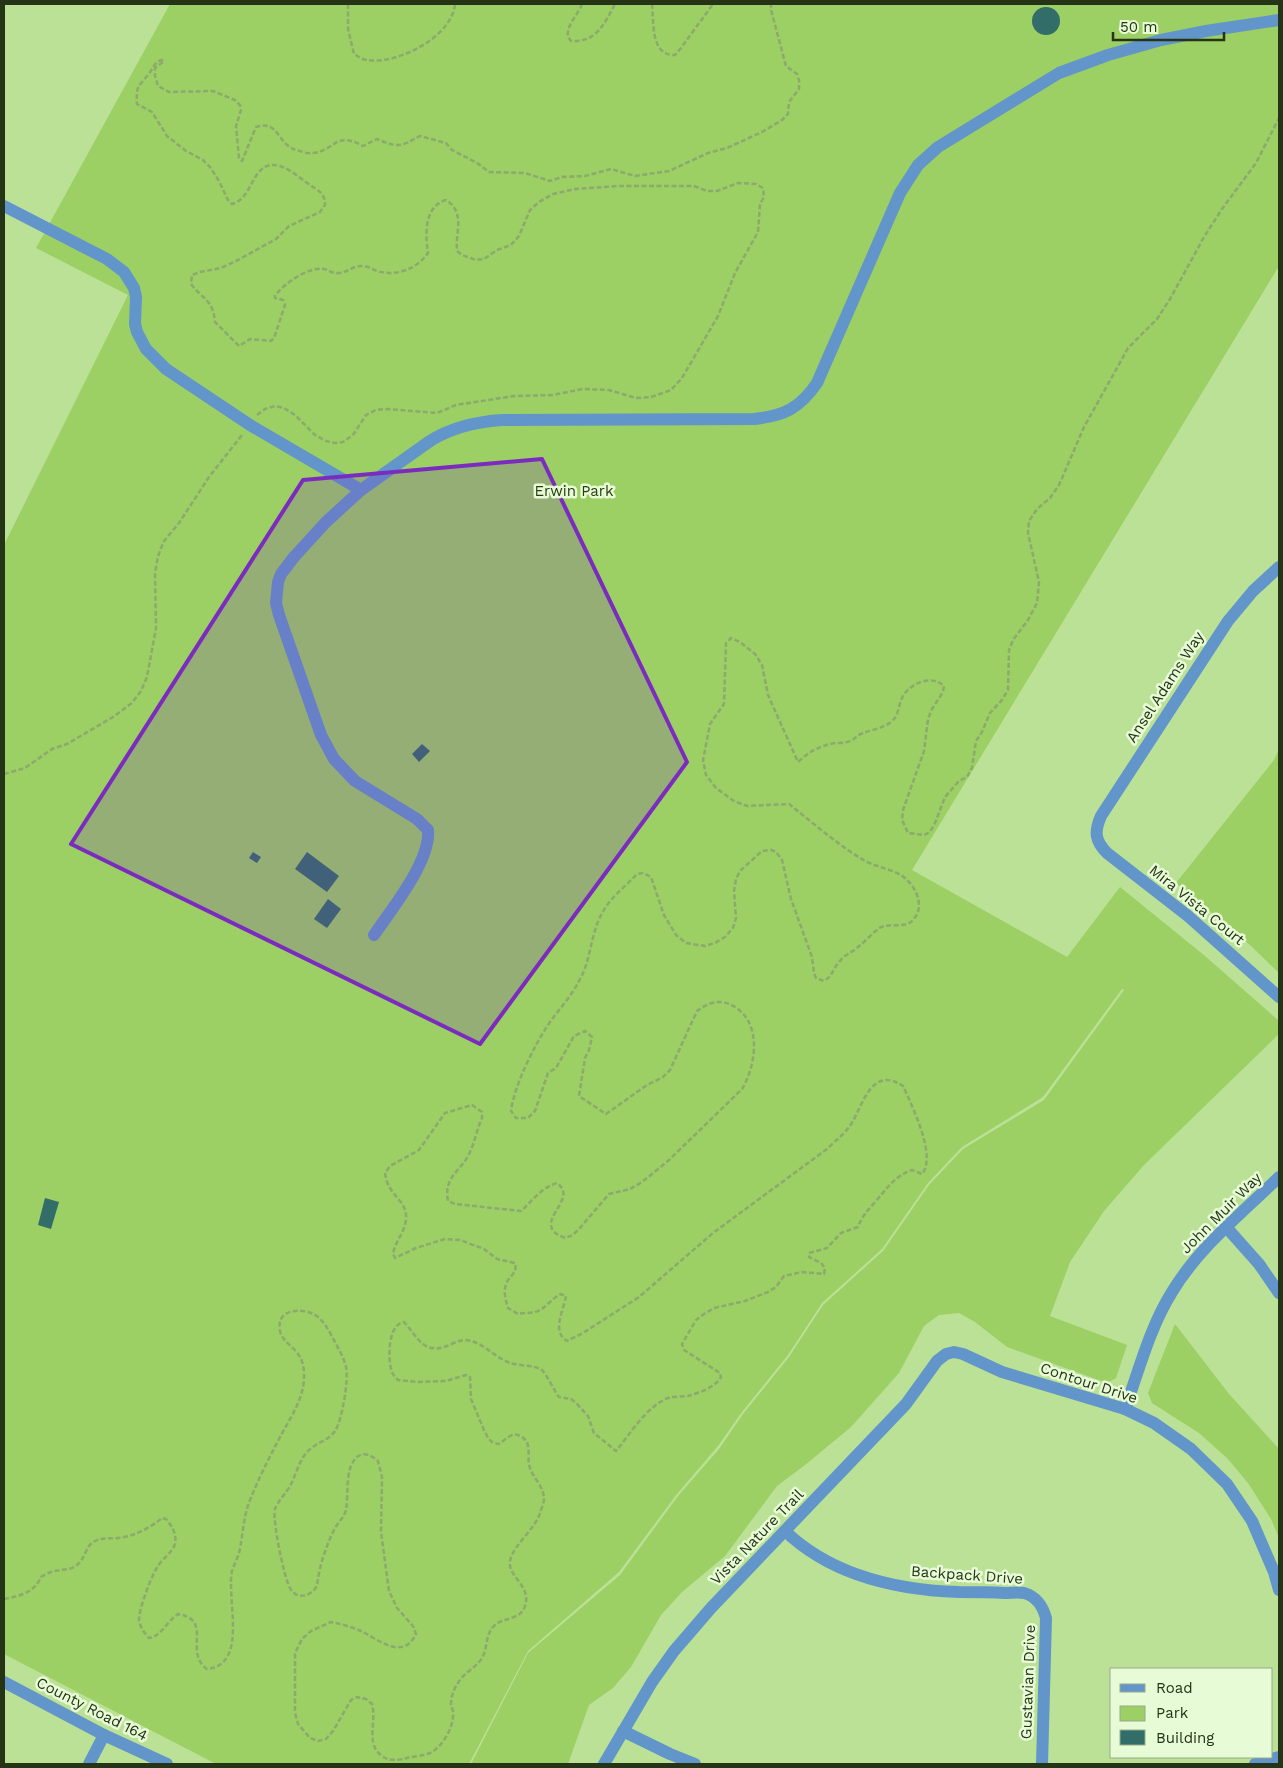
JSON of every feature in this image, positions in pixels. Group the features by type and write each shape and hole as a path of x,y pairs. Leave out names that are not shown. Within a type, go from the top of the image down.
{"street":[{"path":"374,935 416,872 427,846 428,830 417,819 355,781 334,759 321,736 276,603 278,582 281,574 326,522 361,490 442,434 470,424 501,420 754,419 780,415 792,409 809,394 817,383 892,209 918,165 932,152 1047,79 1081,64 1161,40 1279,20"},
{"path":"4,206 116,265 130,280 134,288 137,332 146,349 166,369 250,424 361,490"},
{"name":"Ansel Adams Way","path":"1096,836 1096,826 1101,816 1228,621 1253,590 1279,567"},
{"name":"Mira Vista Court","path":"1096,836 1100,846 1107,853 1188,916 1279,998"},
{"name":"John Muir Way","path":"1125,1409 1154,1326 1172,1292 1197,1257 1279,1177"},
{"path":"1227,1228 1259,1264 1279,1293"},
{"name":"Contour Drive","path":"954,1352 963,1354 1002,1372 1125,1409 1154,1423 1191,1449 1227,1484 1252,1521 1274,1572 1279,1590"},
{"name":"Vista Nature Trail","path":"604,1764 652,1682 674,1651 711,1608 906,1404 926,1379 937,1361 946,1354 954,1352"},
{"name":"Backpack Drive","path":"785,1531 818,1556 839,1568 869,1579 900,1586 937,1591 1024,1593 1038,1602"},
{"name":"Gustavian Drive","path":"1038,1602 1044,1609 1046,1618 1042,1764"},
{"name":"County Road 164","path":"4,1682 104,1735 167,1764"},
{"path":"624,1730 670,1754 695,1764"},
{"path":"89,1764 104,1735"},
{"path":"1254,1764 1273,1758"}],"path":[{"path":"348,4 348,29 354,54 365,60 376,61 403,54 429,41 449,22 454,10 454,4"},
{"path":"582,4 567,30 571,41 585,41 595,34 605,24 615,4"},
{"path":"652,4 655,38 660,48 666,54 675,55 713,4"},
{"path":"4,774 25,768 52,749 67,744 105,722 132,703 141,691 147,677 156,628 154,573 164,541 179,523 209,476 257,414 275,406 284,408 295,415 315,435 326,442 335,443 343,442 353,435 366,415 376,410 388,409 438,413 456,405 514,396 553,396 582,389 609,390 636,398 651,397 671,390 682,378 718,316 735,273 758,232 760,204 764,197 763,188 756,184 738,183 717,192 707,191 694,186 618,186 575,189 553,194 530,210 519,236 511,245 497,250 484,259 476,260 457,251 456,243 459,227 457,212 452,204 446,200 440,201 429,215 426,227 428,253 416,265 404,271 390,273 356,265 348,271 336,274 324,269 313,269 292,280 275,296 275,298 283,300 285,305 274,338 271,341 250,340 239,346 215,322 214,313 209,302 191,284 192,276 200,272 221,268 276,238 289,226 320,212 325,205 325,198 321,192 289,171 280,166 270,166 261,168 255,176 252,187 238,202 232,204 210,167 168,136 152,112 137,104 136,93 140,82 149,74 153,65 158,60 164,61 156,68 155,76 158,86 169,92 214,91 235,100 240,105 241,110 236,126 239,158 242,161 256,127 265,126 274,128 284,143 293,150 312,153 325,149 341,140 352,140 363,146 376,139 392,145 404,145 420,136 446,143 452,150 477,163 489,172 525,173 550,181 562,177 585,176 611,169 635,176 669,171 708,153 727,148 762,132 782,120 788,114 789,102 799,89 799,80 797,74 786,66 771,4"},
{"path":"4,1598 18,1596 32,1590 38,1585 41,1577 78,1564 88,1546 96,1540 127,1537 136,1532 148,1530 162,1518 166,1519 175,1532 175,1544 168,1556 158,1566 147,1589 139,1620 145,1634 149,1638 155,1637 178,1614 192,1618 198,1631 197,1659 207,1669 216,1668 222,1664 233,1644 232,1572 239,1552 243,1524 250,1501 279,1440 298,1406 302,1392 304,1373 301,1356 284,1338 280,1330 280,1323 284,1315 292,1310 308,1312 323,1321 343,1358 347,1380 340,1418 335,1431 308,1450 291,1484 275,1509 274,1521 286,1578 290,1589 297,1595 306,1596 313,1592 317,1586 332,1536 344,1516 352,1465 358,1457 365,1454 371,1456 378,1460 382,1477 381,1532 389,1591 397,1608 413,1626 416,1634 414,1639 406,1645 399,1647 382,1644 362,1632 331,1622 311,1631 302,1639 295,1653 295,1713 298,1724 310,1738 318,1741 326,1739 333,1731 351,1700 357,1697 366,1699 372,1704 374,1717 372,1745 384,1758 400,1760 430,1753 441,1745 454,1717 451,1703 452,1692 460,1679 479,1663 484,1655 488,1634 493,1626 520,1614 525,1607 527,1598 524,1588 511,1570 510,1561 515,1550 539,1516 544,1498 540,1484 529,1464 530,1451 525,1440 518,1434 513,1434 499,1444 488,1438 471,1399 470,1377 466,1375 446,1381 419,1382 398,1380 394,1376 391,1369 390,1351 392,1334 396,1326 404,1322 422,1345 431,1348 442,1348 462,1340 467,1340 484,1346 508,1362 541,1369 546,1374 552,1389 559,1397 571,1399 576,1403 588,1416 594,1433 616,1451 654,1406 669,1398 689,1395 716,1385 719,1382 720,1372 684,1350 682,1344 696,1320 714,1308 744,1301 768,1292 776,1287 784,1276 802,1272 824,1274 826,1268 809,1257 809,1253 827,1248 841,1233 858,1227 863,1216 888,1185 902,1174 912,1170 922,1174 927,1165 927,1154 924,1136 904,1086 889,1080 877,1083 869,1090 860,1104 853,1121 844,1133 826,1149 713,1232 639,1297 567,1341 562,1338 559,1329 560,1315 566,1296 561,1294 553,1298 535,1312 527,1311 518,1314 508,1308 505,1298 505,1286 517,1268 515,1263 497,1259 484,1249 460,1240 445,1239 416,1248 395,1258 392,1254 404,1228 405,1208 389,1188 385,1173 390,1166 419,1150 431,1136 445,1113 472,1105 482,1112 482,1118 470,1154 455,1172 448,1186 446,1192 448,1201 455,1204 521,1211 535,1196 551,1185 557,1184 562,1187 565,1194 563,1201 552,1215 552,1223 554,1230 559,1236 565,1238 573,1235 579,1229 609,1194 630,1189 668,1161 742,1089 749,1077 754,1050 751,1026 747,1018 732,1005 715,1002 697,1011 670,1070 663,1077 647,1085 606,1114 579,1096 585,1058 592,1041 592,1037 585,1031 574,1036 556,1068 548,1073 535,1111 528,1118 516,1118 511,1111 512,1098 533,1050 548,1024 580,981 589,959 591,940 603,910 637,874 643,873 651,877 664,915 676,935 686,943 705,946 720,940 733,928 736,918 734,891 736,879 740,871 762,851 771,850 776,852 782,860 793,907 812,957 814,973 816,978 824,981 830,978 840,960 859,947 877,929 885,925 903,926 913,921 918,913 919,902 917,892 906,878 865,861 788,804 747,806 734,801 716,788 706,775 703,760 710,724 724,704 726,643 731,638 740,642 755,654 762,665 768,695 798,762 809,751 821,746 852,741 859,734 887,725 894,720 905,694 919,682 940,683 944,686 944,692 932,709 928,719 924,751 903,810 902,820 908,833 924,835 930,832 945,797 959,781 967,776 972,768 976,741 990,713 1008,690 1009,650 1013,640 1028,620 1037,603 1039,582 1028,533 1029,521 1037,509 1050,498 1059,485 1084,427 1128,348 1157,319 1204,237 1256,163 1279,118"}],"highlighted area":[{"path":"542,459 687,762 480,1044 71,844 303,480"}],"green space":[{"name":"Erwin Park","path":"170,4 1279,4 1279,266 912,870 1067,957 1120,887 1205,956 1279,1021 1279,1034 1144,1165 1104,1211 1070,1262 1050,1316 1127,1345 1116,1378 1107,1383 1007,1347 975,1322 959,1313 939,1315 924,1326 899,1373 851,1427 777,1486 725,1556 682,1592 661,1615 631,1667 613,1688 589,1705 568,1764 471,1764 528,1653 620,1575 678,1496 719,1449 743,1414 789,1357 823,1305 883,1251 929,1185 963,1149 1044,1100 1124,990 1122,989 1043,1097 962,1147 928,1183 882,1249 822,1303 788,1355 742,1412 718,1446 677,1494 619,1572 528,1651 469,1764 216,1764 4,1654 4,545 128,295 36,248"},
{"path":"1279,749 1279,973 1250,945 1176,883 1274,760"},
{"path":"1175,1324 1229,1394 1279,1449 1279,1538 1271,1519 1248,1483 1227,1458 1199,1433 1152,1403 1148,1393"}],"building":[{"path":"1046,7 1056,11 1060,21 1056,31 1046,35 1036,31 1032,21 1036,11"},
{"path":"422,744 430,751 419,762 412,754"},
{"path":"253,852 261,857 257,863 249,858"},
{"path":"307,852 339,876 327,892 295,869"},
{"path":"328,899 341,909 327,928 314,919"},
{"path":"45,1198 59,1202 51,1229 38,1225"}]}
